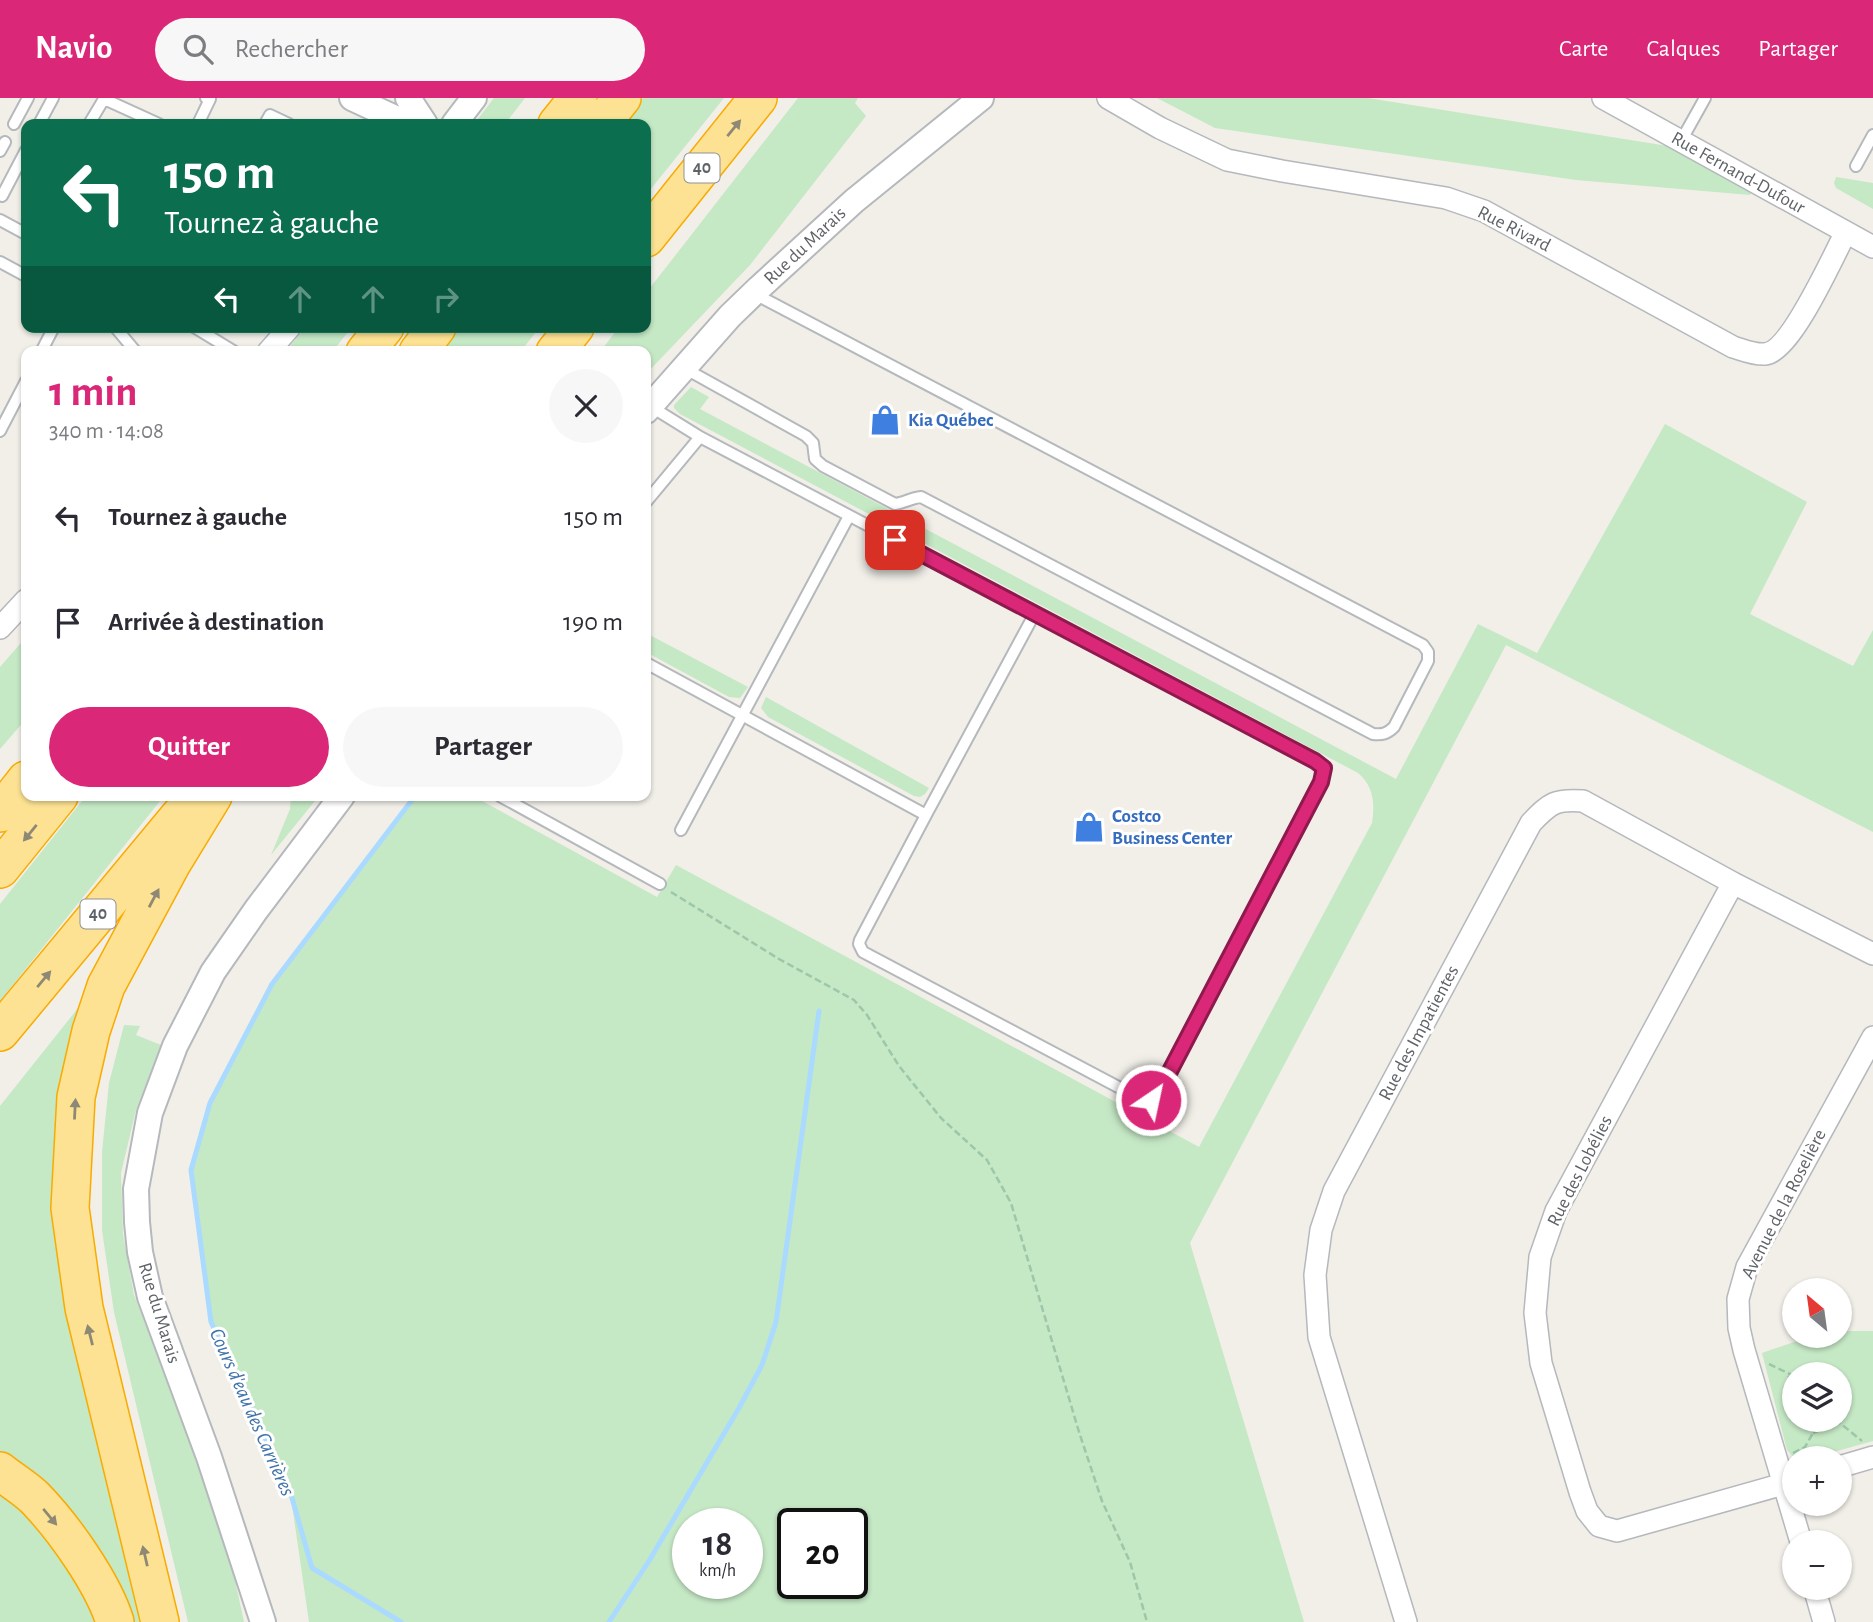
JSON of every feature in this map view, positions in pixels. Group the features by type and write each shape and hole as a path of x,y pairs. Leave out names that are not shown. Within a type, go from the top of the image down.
{"highway":[{"path":"541,119 556,98"},
{"path":"561,119 578,98"},
{"path":"605,119 622,98"},
{"name":"40","path":"651,232 758,98"},
{"path":"0,780 21,760"},
{"path":"0,813 21,786"},
{"path":"0,869 55,801"},
{"name":"40","path":"0,1032 192,801"},
{"path":"160,1622 84,1308 70,1208 76,1097 91,1031 106,986 210,801"},
{"path":"0,1471 34,1497 75,1546 110,1607 114,1622"}],"street":[{"path":"352,98 398,119"},
{"path":"408,98 422,119"},
{"path":"458,119 474,98"},
{"name":"Rue du Marais","path":"651,406 730,316 754,293 854,201 981,98"},
{"name":"Rue Rivard","path":"1108,98 1160,128 1227,160 1282,172 1446,198 1484,211 1732,347 1752,353 1767,355 1783,344 1798,323 1846,232"},
{"name":"Rue Fernand-Dufour","path":"1603,98 1873,247"},
{"path":"0,628 21,605"},
{"name":"Rue des Impatientes","path":"1406,1622 1319,1337 1315,1275 1321,1230 1334,1191 1531,823 1546,807 1565,800 1583,801 1733,883 1873,954"},
{"name":"Rue du Marais","path":"262,1622 209,1457 150,1297 140,1252 136,1189 150,1113 175,1046 213,972 338,801"},
{"name":"Rue des Lobélies","path":"1733,883 1556,1211 1541,1257 1535,1313 1541,1363 1580,1492 1587,1511 1599,1525 1617,1531 1782,1484"},
{"name":"Avenue de la Roselière","path":"1782,1469 1744,1350 1739,1328 1738,1299 1747,1267 1873,1038"},
{"path":"1852,1459 1868,1450"},
{"path":"1818,1600 1825,1622"}],"lane":[{"path":"14,124 28,98"},
{"path":"42,119 53,98"},
{"path":"92,119 104,98 148,119"},
{"path":"204,119 209,99 206,98"},
{"path":"1681,141 1705,98"},
{"path":"1856,166 1873,135"},
{"path":"1,196 21,160"},
{"path":"14,173 21,176"},
{"path":"0,220 21,231"},
{"path":"0,262 21,273"},
{"path":"684,368 806,436 813,443 816,459 823,466 895,503 920,497 1373,734 1381,735 1394,727 1428,661 1428,652 1423,645 754,293"},
{"path":"204,333 225,346"},
{"path":"214,339 217,333"},
{"path":"0,431 21,391"},
{"path":"651,411 849,516 1035,613 1315,761 1324,768 1321,782 1155,1098 1139,1098 863,952 859,944 1035,613"},
{"path":"651,496 700,437"},
{"path":"681,830 849,516"},
{"path":"651,666 926,815"},
{"path":"509,801 660,884"}],"path":[{"path":"660,884 779,959 853,1000 867,1015 899,1066 941,1118 987,1160 1011,1203 1079,1432 1102,1501 1130,1562 1147,1622"},
{"path":"1848,1432 1868,1450"},
{"path":"1777,1460 1805,1447 1813,1433"}],"green space":[{"path":"494,98 525,98 509,119 478,119"},
{"path":"643,98 724,98 651,189 651,119 626,119"},
{"path":"798,98 858,98 855,103 866,116 750,265 651,369 651,346 605,346 614,333 651,333 651,287"},
{"path":"1157,98 1368,98 1674,147 1753,189 1750,195 1576,180 1215,128"},
{"path":"1836,177 1873,183 1873,209 1836,188"},
{"path":"301,333 347,333 337,346 290,346"},
{"path":"456,333 535,333 525,346 447,346"},
{"path":"691,387 709,397 700,409 1396,779 1478,624 1537,653 1665,424 1807,502 1750,614 1853,666 1873,630 1873,832 1506,645 1190,1243 1304,1622 309,1622 290,1491 211,1322 191,1170 210,1103 272,984 411,801 482,801 657,897 676,865 1199,1147 1372,823 1372,796 1358,773 680,414 674,405"},
{"path":"651,636 748,687 740,698 729,697 651,655"},
{"path":"21,643 21,725 0,749 0,667"},
{"path":"766,697 929,788 920,797 914,796 768,717 761,708"},
{"path":"82,801 160,801 0,1001 0,904"},
{"path":"291,801 315,801 271,855 290,809"},
{"path":"98,983 66,1101 143,1622 125,1622 0,1461 0,1106"},
{"path":"124,1025 140,1026 136,1035 161,1045 136,1110 121,1173 123,1234 134,1295 203,1470 229,1553 244,1622 188,1622 114,1312 102,1230 102,1152 109,1083"},
{"path":"1852,1331 1873,1331 1873,1441 1852,1447 1786,1446 1782,1432 1852,1432 1852,1362 1782,1362 1782,1431 1762,1353 1782,1346 1782,1348 1852,1348"},
{"path":"0,1485 35,1517 102,1622 0,1622"}],"waterway":[{"name":"Cours d'eau des Carrières","path":"401,1622 312,1568 290,1491 211,1322 191,1170 210,1103 272,984 411,801"},
{"path":"609,1622 649,1561 762,1365 776,1322 819,1011"}],"place":[{"name":"Kia Québec","path":"885,420"},
{"name":"Costco Business Center","path":"1089,827"}],"route":[{"path":"895,540 1324,768 1321,782 1158,1094 1151,1100"}]}
